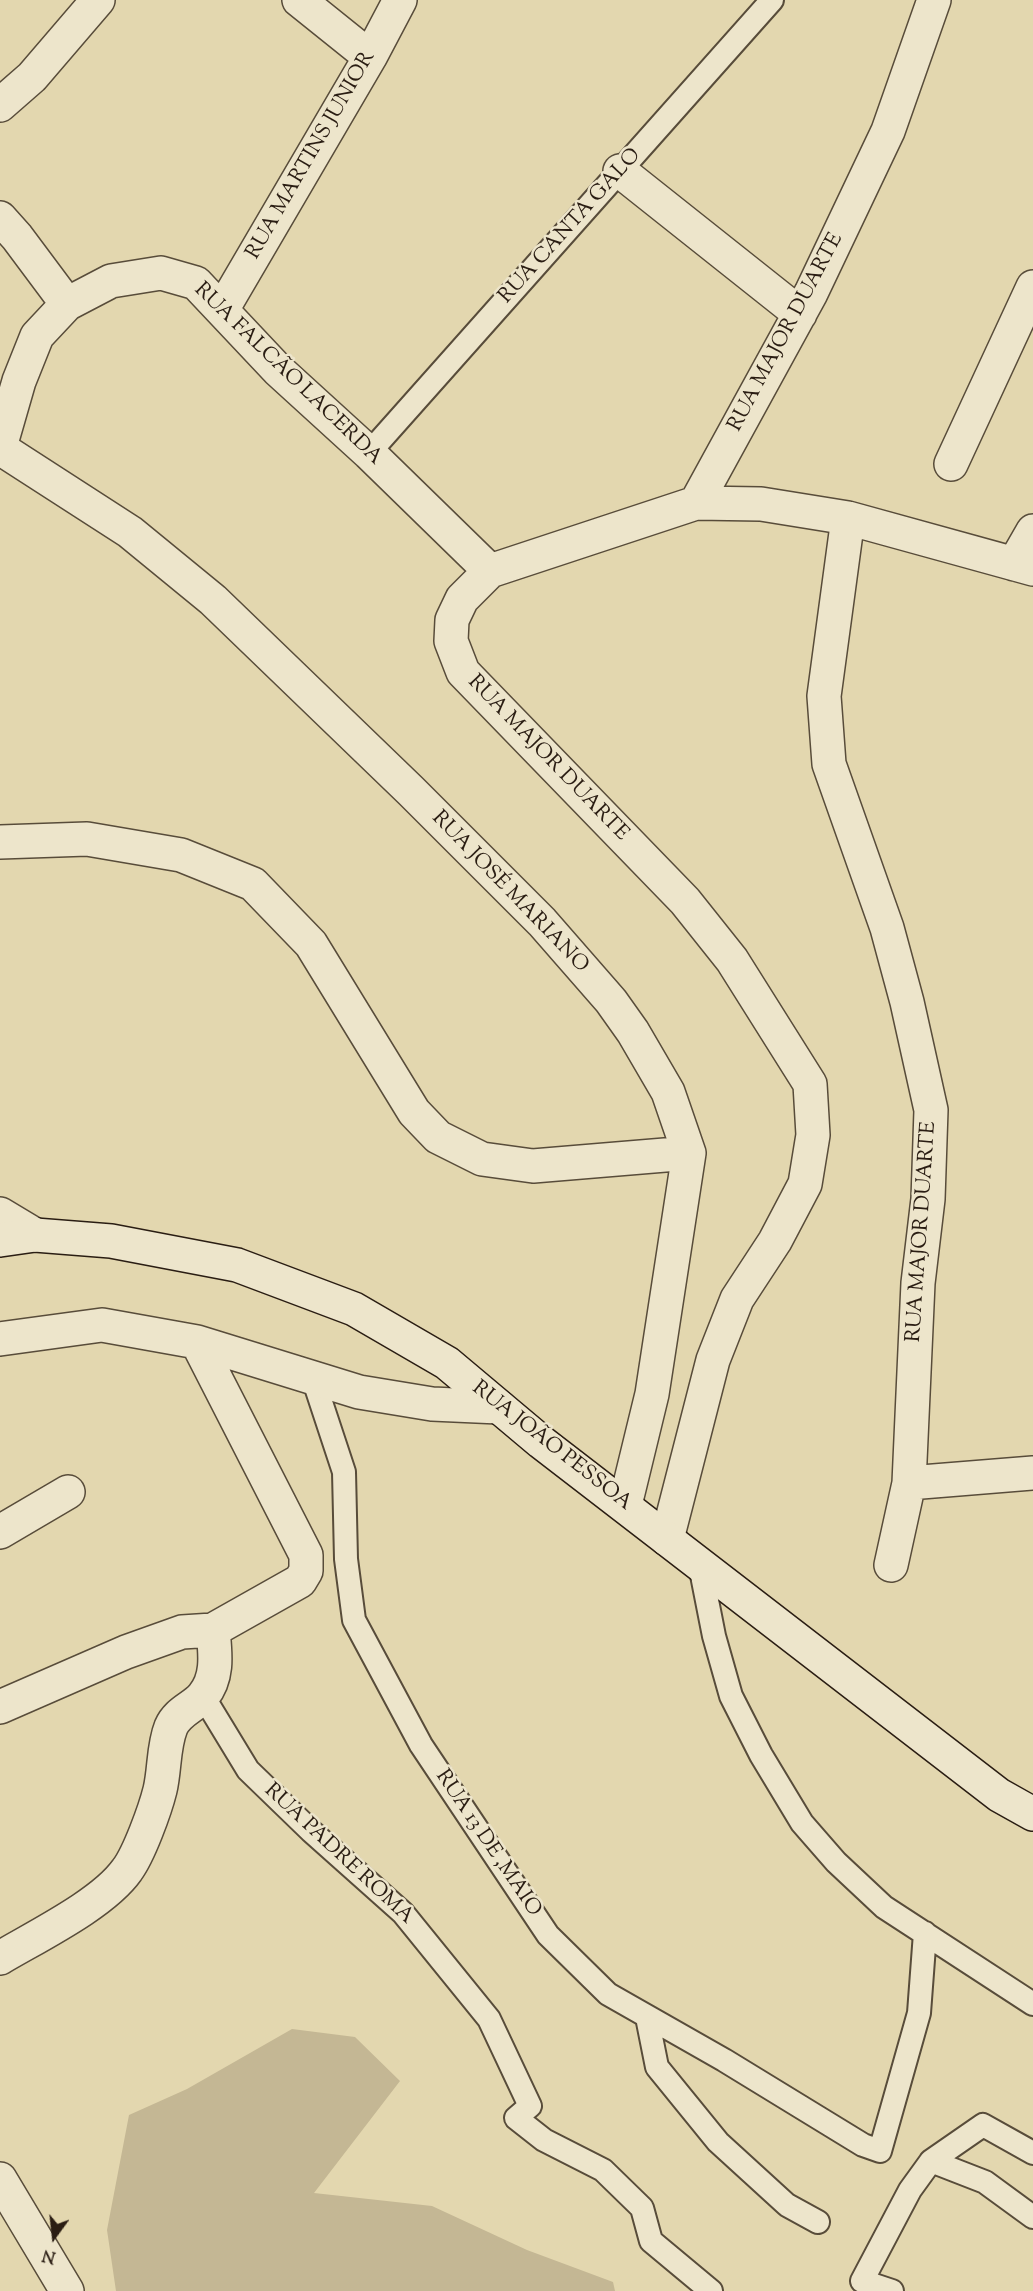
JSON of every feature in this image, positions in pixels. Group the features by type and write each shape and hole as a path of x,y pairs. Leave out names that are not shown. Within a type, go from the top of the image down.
{"street":[{"path":"0,105 32,77 98,0"},
{"path":"299,0 370,57"},
{"name":"RUA MARTINS JUNIOR","path":"222,310 370,57 400,0"},
{"name":"RUA MAJOR DUARTE","path":"667,1539 713,1360 737,1299 776,1241 805,1184 813,1136 810,1084 732,960 685,901 463,672 451,641 452,620 462,599 490,571 696,503 800,314 888,131 933,0"},
{"path":"620,171 800,314"},
{"path":"0,218 67,304"},
{"name":"RUA FALCÃO LACERDA","path":"0,447 19,381 38,336 67,304 111,280 161,273 196,283 278,370 369,453 490,571"},
{"path":"951,464 1033,287"},
{"name":"RUA JOSÉ MARIANO","path":"0,447 130,532 213,600 411,791 542,922 611,1001 633,1032 668,1092 689,1153 652,1394 625,1505"},
{"path":"696,503 761,504 848,518 1024,566 1033,531"},
{"name":"RUA MAJOR DUARTE","path":"848,518 824,696 829,764 887,928 908,1002 931,1110 928,1199 918,1283 909,1483 891,1565"},
{"path":"0,842 87,839 181,855 253,884 310,944 414,1112 438,1137 482,1159 533,1166 689,1153"},
{"path":"0,1214 34,1235"},
{"name":"RUA JOÃO PESSOA","path":"0,1240 34,1235 111,1241 237,1264 354,1309 447,1363 541,1442 700,1565 999,1795 1033,1814"},
{"path":"0,1339 102,1325 197,1342 359,1392 432,1404 499,1407"},
{"path":"0,1707 126,1652 182,1632 213,1630 300,1581 306,1571 306,1555 197,1342"},
{"path":"909,1483 1033,1473"},
{"path":"0,1533 68,1492"},
{"path":"0,1958 105,1894 128,1870 160,1790 166,1744 172,1726 182,1712 203,1696 211,1682 216,1663 213,1630"},
{"path":"0,2179 56,2286"}],"lane":[{"name":"RUA CANTA GALO","path":"369,453 772,0"},
{"name":"RUA 13 DE ,MAIO","path":"313,1378 344,1472 346,1559 354,1620 421,1745 548,1935 608,1994 724,2060 863,2145 880,2151 919,2013 926,1933"},
{"path":"700,1565 714,1636 731,1696 761,1755 802,1823 836,1862 884,1907 1033,2004"},
{"name":"RUA PADRE ROMA","path":"203,1696 248,1770 311,1831 403,1913 489,2019 530,2106 516,2118 544,2140 603,2169 642,2208 651,2241 711,2291"},
{"path":"647,2017 657,2067 718,2142 787,2205 818,2222"},
{"path":"892,2291 862,2281 910,2190 931,2161 983,2124 1033,2153"},
{"path":"931,2161 985,2182 1033,2217"}],"shaded area":[{"path":"292,2029 355,2037 400,2081 314,2193 432,2206 527,2250 613,2282 615,2291 116,2291 107,2230 129,2115 187,2089"}]}
